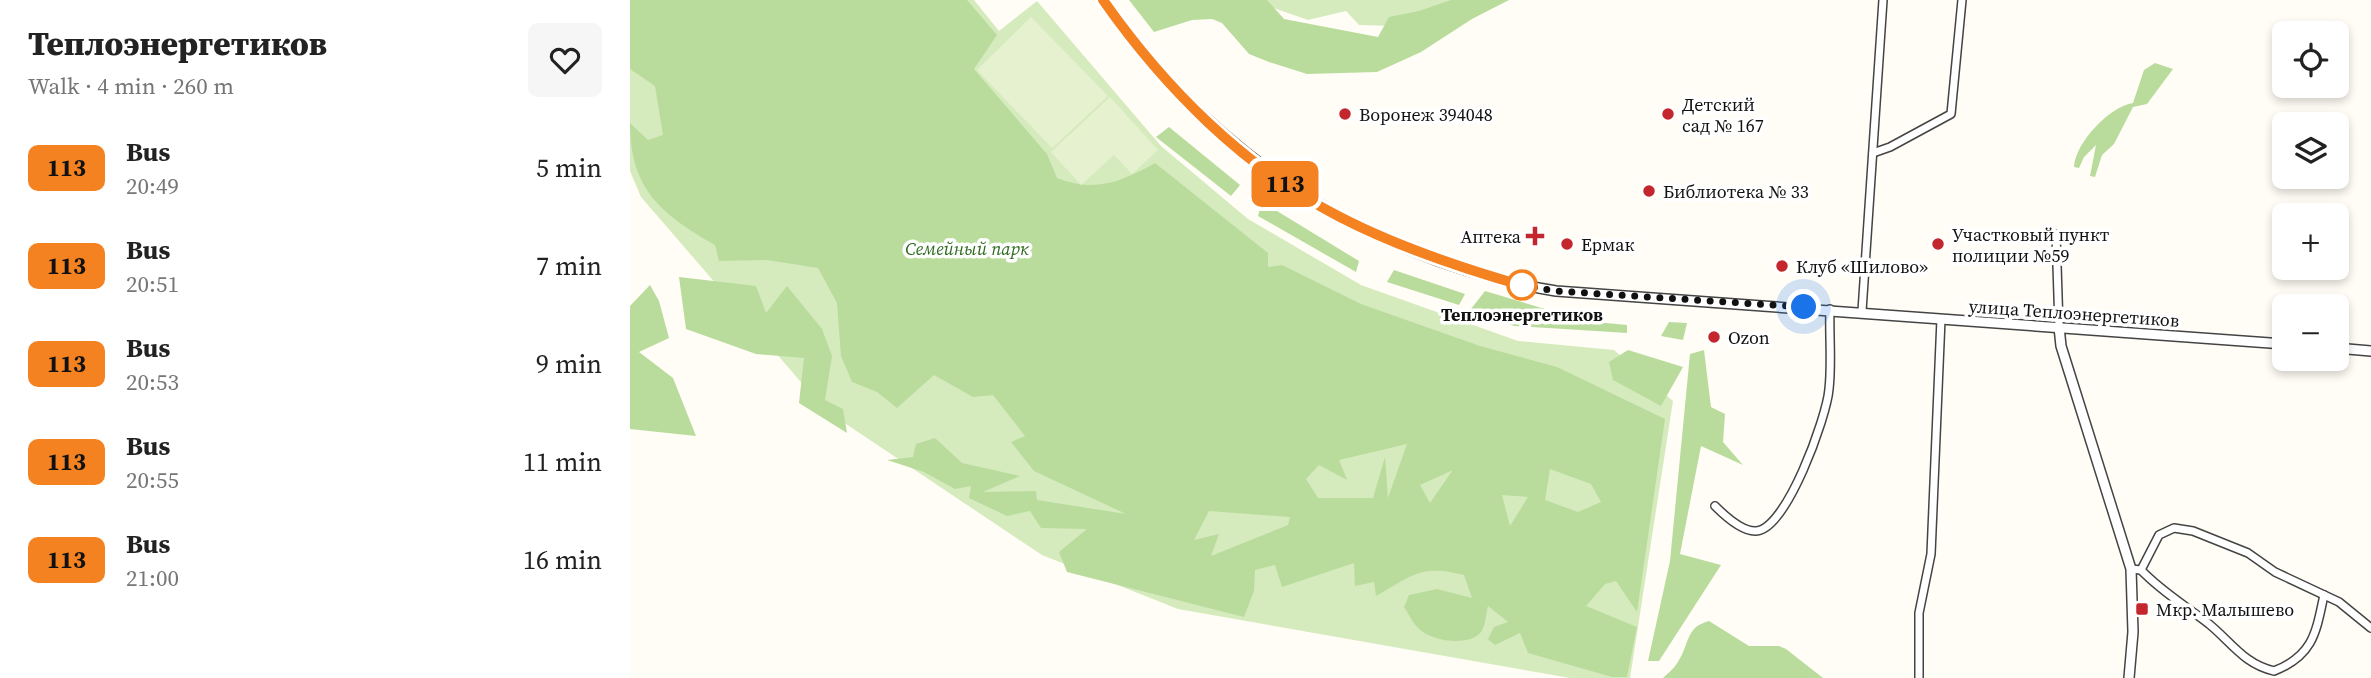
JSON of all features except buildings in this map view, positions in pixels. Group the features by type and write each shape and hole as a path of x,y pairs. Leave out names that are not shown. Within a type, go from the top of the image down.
{"street":[{"name":"улица Теплоэнергетиков","path":"1103,0 1128,36 1175,90 1242,151 1308,199 1340,218 1417,251 1524,286 1556,291 1862,311 2272,343"},
{"path":"1862,311 1883,0"},
{"path":"1873,153 1890,147 1951,114 1962,0"},
{"path":"2056,234 2061,346 2136,570 2129,678"},
{"path":"1715,506 1744,528 1755,531 1763,529 1782,509 1816,445 1825,418 1830,389 1830,309"},
{"path":"1919,678 1919,613 1931,554 1941,319"},
{"path":"2349,349 2371,351"},
{"path":"2136,570 2159,535 2174,528 2193,531 2248,553 2275,572 2339,602 2371,628"},
{"path":"2136,570 2210,625 2243,658 2274,671 2293,664 2314,641 2325,595"}],"green space":[{"name":"Семейный парк","path":"630,0 974,0 999,31 1037,1 1161,146 1248,219 1361,285 1518,341 1614,350 1673,401 1630,678 1570,678 1178,609 1042,555 825,410 641,197 630,171"},
{"name":"Семейный парк","path":"630,0 967,0 997,35 974,69 1047,154 1057,178 1084,185 1096,185 1119,180 1155,163 1268,253 1268,267 1282,265 1361,304 1480,346 1557,367 1665,419 1637,612 1616,581 1605,584 1586,606 1637,627 1627,677 1612,677 1528,653 1520,633 1495,645 1488,639 1494,627 1508,622 1488,606 1483,629 1475,637 1451,641 1426,634 1415,625 1404,607 1409,595 1437,589 1472,598 1464,575 1449,572 1427,571 1399,582 1376,596 1374,582 1355,586 1354,563 1282,587 1275,565 1255,570 1254,591 1244,617 1067,572 1059,552 1087,529 1041,528 1030,511 1007,516 969,498 971,486 955,489 924,472 887,460 913,457 916,444 935,438 962,463 1020,476 983,492 1036,491 1037,500 1126,514 1034,471 1011,442 1025,436 993,395 973,397 934,375 897,408 877,392 852,382 841,356 837,303 818,268 767,260 719,261 715,245 679,222 652,197 636,166 631,146 630,123 648,140 663,135 655,86 630,69","holes":["1407,444 1388,498 1385,457 1373,498 1318,498 1306,479 1319,465 1347,480 1339,460","1550,469 1591,484 1601,502 1578,512 1545,500","1451,471 1452,471 1430,503 1420,485","1502,495 1528,497 1510,526","1209,511 1290,517 1288,525 1211,556 1219,534 1194,540"]},
{"path":"1129,0 1267,0 1284,19 1378,37 1389,17 1419,11 1451,0 1509,0 1472,19 1421,52 1377,72 1307,74 1249,54 1222,23 1212,19 1192,20 1154,32"},
{"path":"1251,0 1464,0 1392,26 1359,25 1346,11 1308,20"},
{"path":"1031,17 1108,96 1052,148 977,70"},
{"path":"2155,63 2173,69 2147,104 2133,107 2114,144 2102,155 2095,177 2090,176 2096,145 2084,157 2079,168 2074,167 2080,147 2087,137 2104,118 2133,103 2144,70"},
{"path":"1110,97 1158,150 1132,174 1114,155 1081,185 1051,152"},
{"path":"1169,127 1240,185 1231,196 1156,137"},
{"path":"1262,202 1359,261 1356,272 1258,216"},
{"path":"1394,270 1465,294 1459,305 1387,282"},
{"path":"679,277 756,286 766,313 787,286 822,329 832,356 825,400 843,409 847,433 799,403 804,358 756,354 686,329"},
{"path":"650,285 659,301 669,338 639,352 673,378 696,436 630,429 630,306"},
{"path":"1485,291 1585,321 1627,325 1627,333 1514,326 1471,309"},
{"path":"1669,322 1687,323 1683,340 1661,336"},
{"path":"1628,350 1683,367 1661,406 1613,380 1609,362"},
{"path":"1704,350 1711,407 1725,414 1723,442 1743,465 1701,446 1680,554 1721,565 1659,661 1648,661 1670,561 1690,354"},
{"path":"1709,621 1749,646 1779,646 1786,649 1823,678 1663,678 1678,663 1692,631"}],"bus line":[{"name":"113","path":"1103,0 1128,36 1175,90 1212,126 1308,199 1340,218 1417,251 1524,286"}],"place":[{"name":"Воронеж 394048","path":"1345,114"},
{"name":"Детский сад № 167","path":"1668,114"},
{"name":"Библиотека № 33","path":"1649,191"},
{"name":"Аптека","path":"1535,236"},
{"name":"Ермак","path":"1567,244"},
{"name":"Участковый пункт полиции №59","path":"1938,244"},
{"name":"Клуб «Шилово»","path":"1782,266"},
{"name":"Теплоэнергетиков","path":"1522,285"},
{"name":"Ozon","path":"1714,337"},
{"name":"Мкр. Малышево","path":"2142,609"}],"route":[{"path":"1522,285 1556,291 1804,307"}]}
